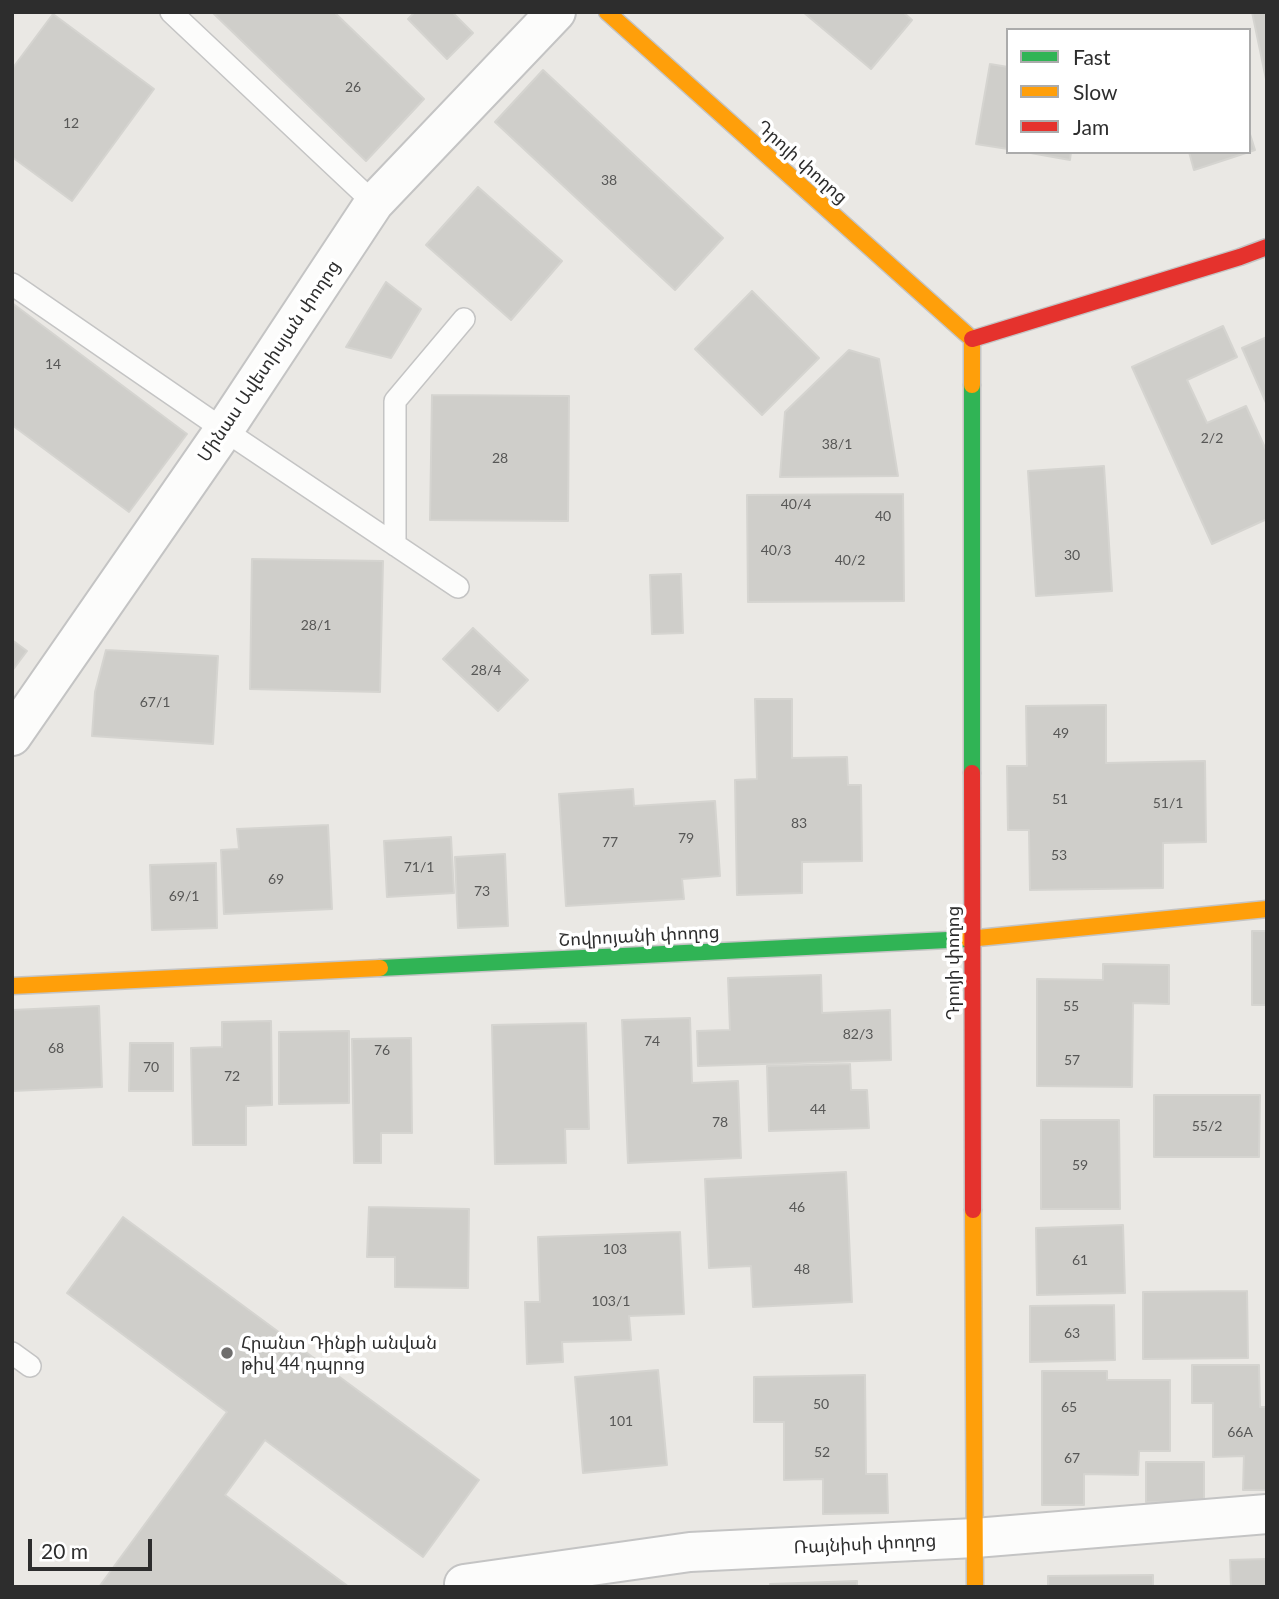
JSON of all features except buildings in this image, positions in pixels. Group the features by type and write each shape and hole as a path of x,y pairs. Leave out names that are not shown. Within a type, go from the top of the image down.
{"street":[{"name":"Մինաս Ավետիսյան փողոց","path":"12,736 224,430 374,204 556,12"},
{"name":"Դրոյի փողոց","path":"607,12 972,339 975,1587"},
{"path":"972,339 1267,247"},
{"name":"Շովրոյանի փողոց","path":"12,986 972,939 1267,909"},
{"name":"Ռայնիսի փողոց","path":"464,1584 690,1552 975,1538 1267,1514"}],"lane":[{"path":"171,12 374,204"},
{"path":"12,284 458,587"},
{"path":"395,545 395,401 464,319"},
{"path":"12,1353 30,1366"}],"traffic: fast":[{"path":"972,385 972,773"},
{"path":"380,968 968,939"}],"traffic: slow":[{"path":"607,12 972,339 972,385"},
{"path":"968,939 1267,909"},
{"path":"12,986 380,968"},
{"path":"973,1210 975,1587"}],"traffic: jam":[{"path":"972,339 1267,247"},
{"path":"972,773 973,1210"}],"place":[{"name":"Հրանտ Դինքի անվան թիվ 44 դպրոց","path":"227,1353"}]}
